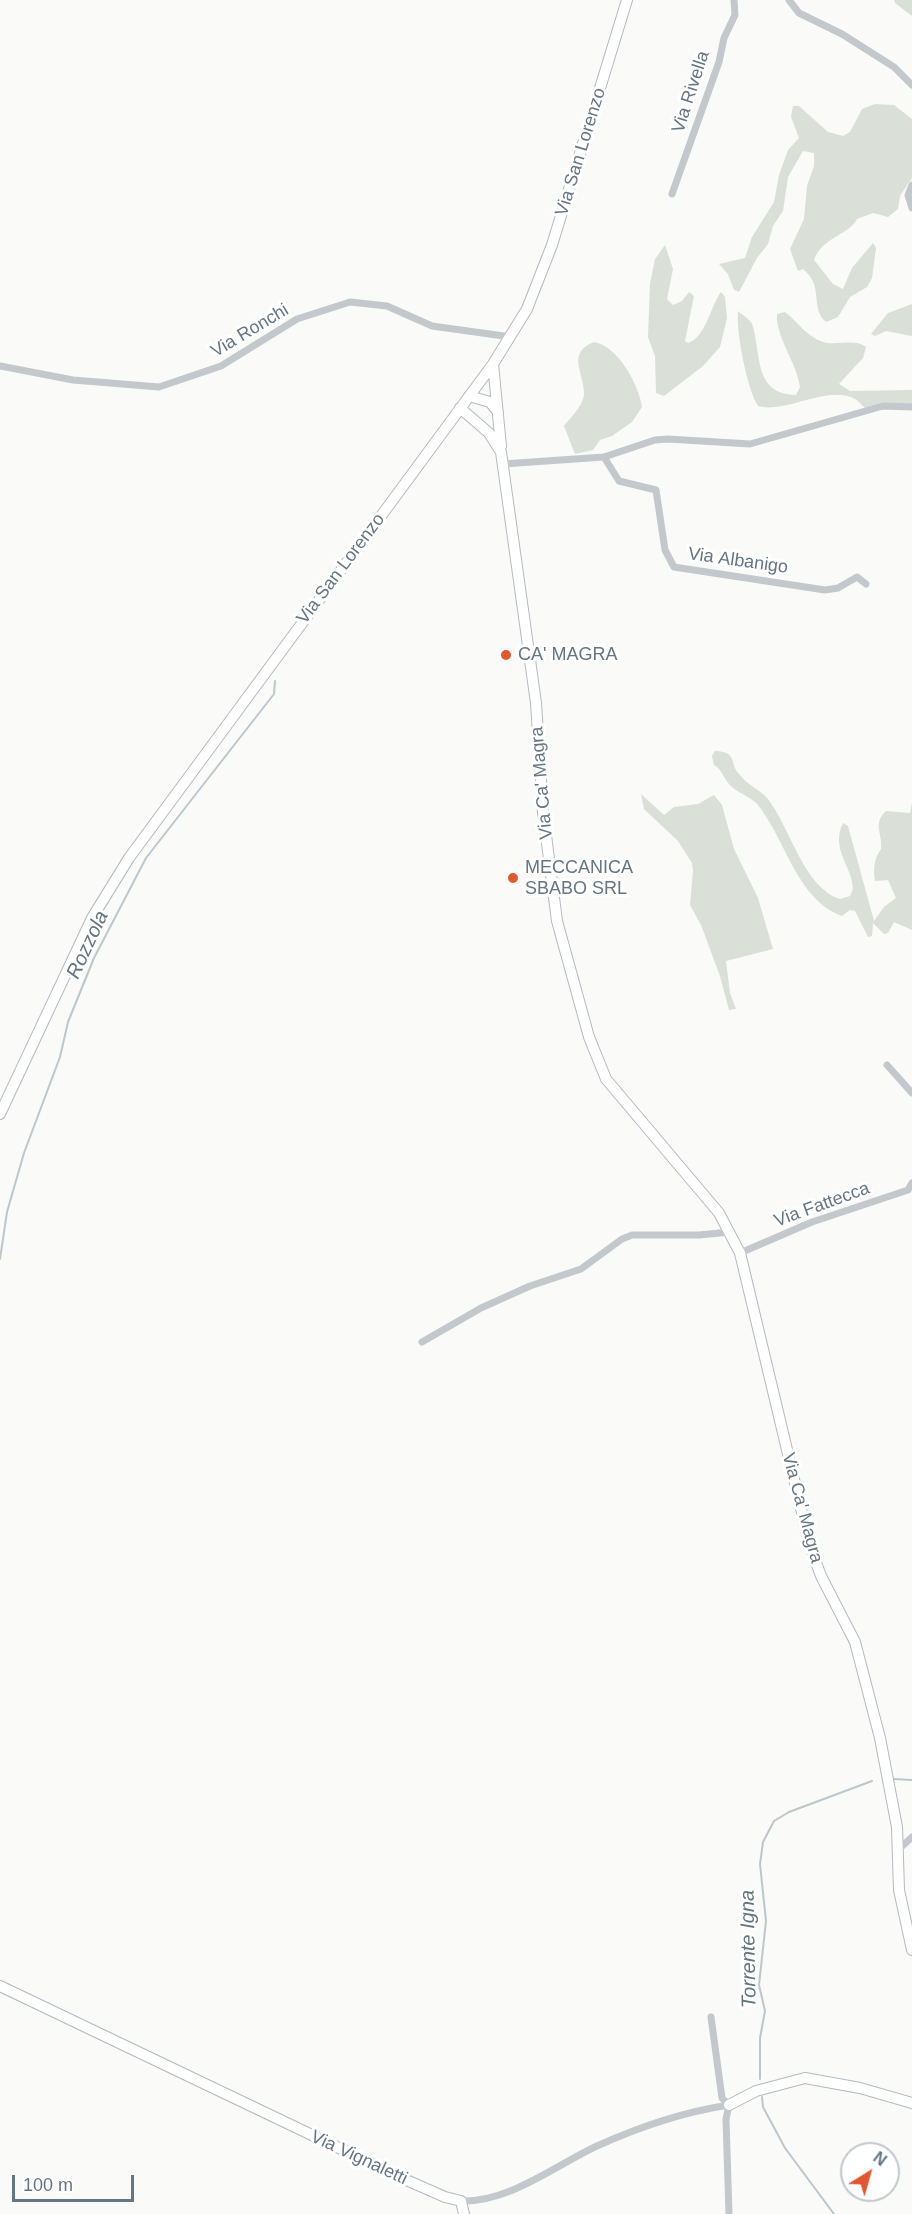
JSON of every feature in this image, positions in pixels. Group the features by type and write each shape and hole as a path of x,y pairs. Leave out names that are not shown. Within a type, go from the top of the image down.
{"street":[{"name":"Via San Lorenzo","path":"0,1114 92,918 129,858 493,364 527,309 552,245 627,0"},
{"name":"Via Rivella","path":"672,194 719,62 724,38 735,15 734,0"},
{"path":"789,0 799,13 842,34 894,67 912,85"},
{"path":"912,185 908,195 912,208"},
{"name":"Via Ronchi","path":"0,366 73,380 148,388 159,387 221,366 297,319 350,302 387,306 432,326 511,337"},
{"path":"493,364 501,452"},
{"path":"469,396 490,402 497,409 498,418"},
{"path":"503,464 604,457 655,440 750,444 884,406 912,407"},
{"name":"Via Ca' Magra","path":"460,408 489,433 501,452 536,703 543,812 557,921 589,1037 606,1078 708,1198 731,1232 740,1253 810,1546 821,1576 858,1653 880,1737 897,1827 899,1890 912,1950"},
{"name":"Via Albanigo","path":"604,457 619,481 653,487 656,490 665,550 674,567 825,591 838,588 857,577 866,584"},
{"path":"887,1065 912,1093"},
{"name":"Via Fattecca","path":"740,1253 812,1222 908,1190 912,1183"},
{"path":"422,1342 480,1308 530,1286 581,1269 622,1239 632,1235 688,1236 731,1232"},
{"path":"898,1850 912,1837"},
{"name":"Via Vignaletti","path":"0,1986 404,2179 445,2197 461,2201 481,2201 500,2196 597,2146 646,2126 729,2104 772,2085 816,2078 912,2103"},
{"path":"711,2017 722,2098 729,2104 726,2119 729,2214"},
{"path":"461,2201 464,2214"}],"shaded area":[{"path":"894,0 912,0 912,16 895,3"},
{"path":"875,104 894,105 912,119 912,178 900,196 898,209 888,217 873,213 857,219 848,229 823,246 814,260 833,284 843,289 852,268 873,243 876,248 872,278 867,287 850,297 838,317 826,322 818,310 810,276 803,269 798,271 790,249 804,219 807,186 814,166 814,153 803,151 788,177 783,211 773,226 768,244 757,258 739,292 734,290 728,274 719,264 745,258 752,237 774,202 779,175 788,150 799,138 791,117 793,106 799,106 828,132 843,136 850,132 862,109"},
{"path":"665,245 673,269 667,299 673,305 682,301 689,292 694,296 685,341 688,343 699,335 721,292 725,297 727,318 720,347 703,366 664,396 656,393 655,356 648,337 650,284 655,259"},
{"path":"912,304 912,336 886,331 875,336 871,334 888,313"},
{"path":"738,311 752,324 761,370 765,379 782,393 796,395 800,387 777,322 777,314 785,312 807,333 823,342 856,343 866,347 863,358 839,384 850,391 912,390 912,405 885,404 865,408 855,399 844,395 832,395 781,406 758,406 743,360"},
{"path":"594,342 611,351 626,368 637,388 642,407 632,422 612,436 600,440 593,450 575,454 564,426 582,402 584,393 578,364 581,352"},
{"path":"715,751 727,753 742,778 767,798 816,882 827,892 840,899 850,896 853,889 839,841 843,823 848,826 874,921 884,907 896,898 888,880 875,881 875,864 881,849 880,820 886,811 910,813 912,803 912,930 894,922 888,933 884,934 873,923 872,936 868,937 855,911 850,910 842,916 826,908 813,896 793,867 757,804 731,786 714,765 712,756"},
{"path":"641,794 664,815 674,807 698,804 714,795 722,805 734,849 758,898 773,949 726,961 730,993 736,1009 729,1010 720,976 701,925 690,905 692,863 678,841 644,809"}],"waterway":[{"name":"Rozzola","path":"0,1259 7,1212 24,1153 60,1057 68,1022 94,958 146,858 274,694 275,681"},
{"name":"Torrente Igna","path":"894,1779 912,1780"},
{"name":"Torrente Igna","path":"760,2079 760,2038 765,2011 759,1985 766,1921 760,1864 763,1842 774,1821 789,1812 872,1781"},
{"name":"Torrente Igna","path":"762,2097 763,2107 785,2148 834,2214"}],"place":[{"name":"CA' MAGRA","path":"506,655"},
{"name":"MECCANICA SBABO SRL","path":"513,878"}]}
